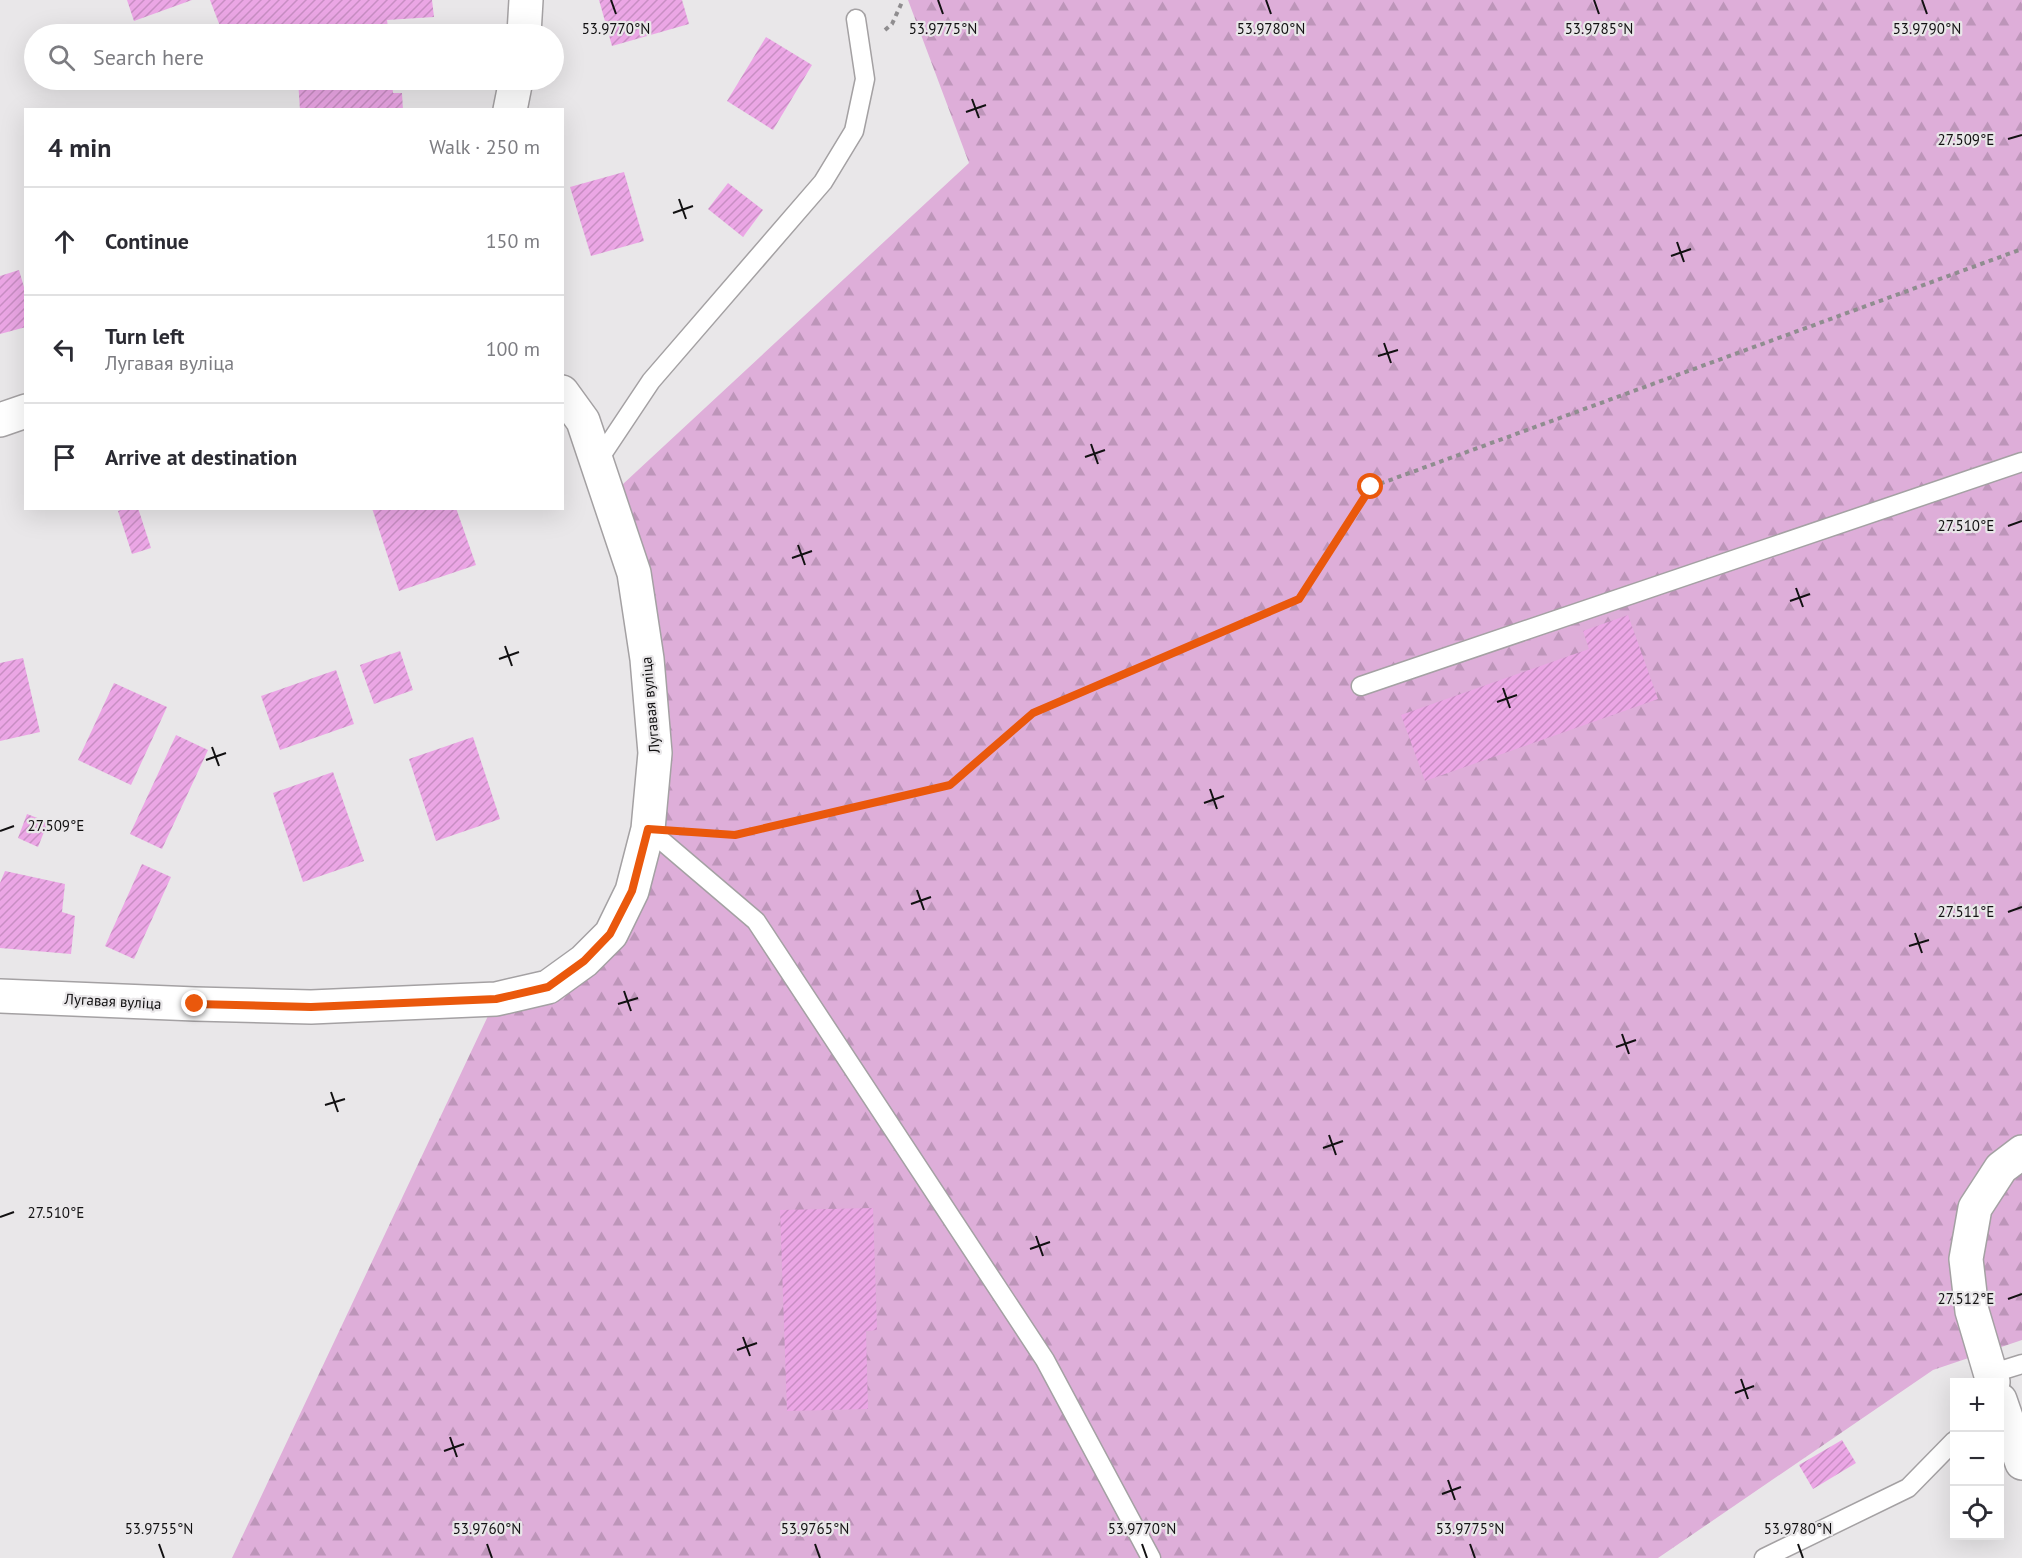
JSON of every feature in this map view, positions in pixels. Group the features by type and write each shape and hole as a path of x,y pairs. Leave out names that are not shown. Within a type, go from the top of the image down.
{"street":[{"path":"525,24 526,0"},
{"path":"510,108 514,90"},
{"name":"Лугавая вуліца","path":"0,996 311,1007 496,999 548,987 584,961 610,934 632,891 648,829 655,753 647,659 634,573 583,421 564,395"},
{"path":"0,420 24,412"},
{"path":"1991,1378 1972,1311 1966,1259 1975,1208 2001,1168 2022,1152"},
{"path":"2004,1414 2022,1462"}],"lane":[{"path":"597,462 651,381 823,182 854,131 865,80 856,19"},
{"path":"1361,686 2022,462"},
{"path":"648,829 756,921 1045,1360 1151,1558"},
{"path":"2003,1378 2022,1364"},
{"path":"1764,1558 1908,1488 1950,1445"}],"path":[{"path":"648,829 735,835 950,785 1033,713 1299,599 1371,487 2022,249"}],"green space":[{"path":"908,0 2022,0 2022,1340 1933,1370 1658,1558 232,1558 496,999 611,934 655,753 609,497 969,163"}],"building":[{"path":"127,0 192,0 134,21"},
{"path":"210,0 432,0 434,17 387,20 388,24 219,24"},
{"path":"599,0 682,0 689,24 612,46"},
{"path":"766,37 812,65 773,130 727,101"},
{"path":"299,90 393,90 393,93 402,93 403,108 300,108"},
{"path":"624,172 644,241 591,256 570,187"},
{"path":"728,183 763,210 743,237 708,209"},
{"path":"19,270 24,287 24,328 0,334 0,276"},
{"path":"139,510 151,548 132,554 118,511"},
{"path":"373,510 457,510 476,565 399,591"},
{"path":"1628,615 1658,699 1425,781 1401,715 1589,649 1583,631"},
{"path":"400,651 413,690 374,704 360,665"},
{"path":"23,658 40,732 0,741 0,663"},
{"path":"336,670 354,724 280,750 261,696"},
{"path":"114,683 167,707 131,785 78,760"},
{"path":"176,735 208,750 162,849 130,834"},
{"path":"473,737 500,819 436,841 409,759"},
{"path":"333,772 364,861 303,882 273,793"},
{"path":"27,814 48,822 38,847 18,838"},
{"path":"142,864 171,877 134,959 105,946"},
{"path":"5,871 65,884 62,912 75,916 71,954 0,948 0,883"},
{"path":"873,1208 877,1330 866,1331 868,1409 787,1411 780,1210"},
{"path":"1842,1440 1856,1463 1813,1489 1799,1465"}],"route":[{"path":"195,1004 311,1007 496,999 548,987 584,961 610,934 632,891 648,829 735,835 950,785 1033,713 1299,599 1371,487"}]}
